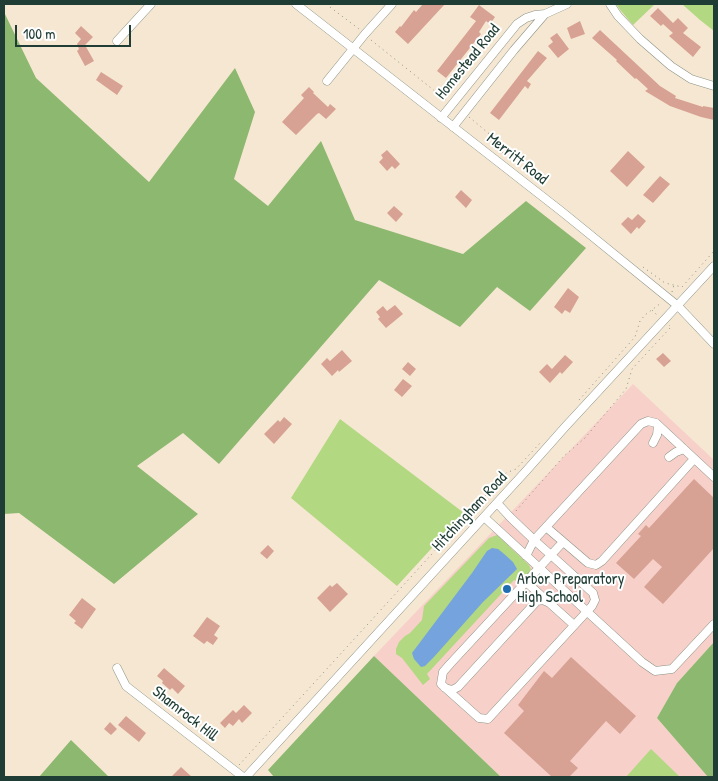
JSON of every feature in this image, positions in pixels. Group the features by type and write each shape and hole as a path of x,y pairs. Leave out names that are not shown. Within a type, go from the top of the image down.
{"street":[{"path":"117,41 151,4"},
{"name":"Merritt Road","path":"296,4 667,297 714,344"},
{"path":"327,81 392,4"},
{"name":"Homestead Road","path":"441,118 517,24 526,18 545,14 568,4"},
{"path":"610,4 629,28 671,66 691,79 714,86"},
{"name":"Homestead Road","path":"453,127 545,14"},
{"name":"Hitchingham Road","path":"244,777 714,266"},
{"path":"526,556 534,540 641,424 648,421 658,426 714,477"},
{"path":"653,443 657,435 658,426"},
{"path":"669,458 676,452 684,450"},
{"path":"546,527 588,563 596,565 602,561 694,459"},
{"path":"497,503 534,540 551,555 593,593 595,600 592,606 488,719 479,718 441,684 443,672 526,582 539,568 551,555 563,542"},
{"path":"484,517 655,672 672,669 714,624"},
{"path":"526,582 574,625"},
{"path":"445,688 452,690 458,688 537,601 544,600 550,603"},
{"name":"Shamrock Hill","path":"117,668 126,686 244,777"}],"path":[{"path":"326,4 360,30"},
{"path":"369,38 449,101"},
{"path":"468,116 500,142 506,161"},
{"path":"642,266 664,283 682,287 714,250"},
{"path":"578,400 635,337 640,322 651,309 674,290 674,285"},
{"path":"510,517 564,456 585,438 626,389 632,369 671,327 651,309"},
{"path":"234,770 506,473 516,469 546,436"}],"shaded area":[{"path":"633,384 714,460 714,642 677,683 657,718 708,777 501,777 374,656"}],"green space":[{"path":"616,4 655,4 633,25"},
{"path":"682,4 714,4 714,31 700,20"},
{"path":"4,12 36,78 149,182 235,68 255,112 234,179 268,206 321,141 355,220 463,254 526,201 586,248 530,311 497,287 460,327 379,280 219,464 183,433 137,466 198,514 114,584 19,513 4,514"},
{"path":"340,419 464,513 397,586 291,498"},
{"path":"497,535 529,565 530,572 520,583 514,580 427,674 430,679 423,685 402,658 396,654 399,642 422,620 424,606 489,538"},
{"path":"714,642 714,777 708,777 657,718 677,683"},
{"path":"374,656 501,777 274,777 268,770"},
{"path":"71,740 109,777 39,777"},
{"path":"651,749 680,777 626,777"}],"water":[{"path":"492,548 498,549 503,553 513,562 517,569 483,602 433,658 425,666 421,667 414,659 412,653 487,551"}],"building":[{"path":"423,4 445,4 408,44 395,32 414,10 416,12"},
{"path":"479,5 495,17 490,24 486,21 479,32 481,34 446,78 437,71 476,21 470,17"},
{"path":"658,8 673,23 678,18 688,28 683,33 701,47 693,57 669,36 673,33 663,24 661,26 650,16"},
{"path":"580,21 585,34 571,39 567,28"},
{"path":"81,26 93,37 85,45 94,61 85,66 77,51 79,49 77,44 81,39 75,33"},
{"path":"600,30 660,86 676,96 675,98 703,107 714,108 714,120 670,106 645,91 648,89 592,38"},
{"path":"557,33 569,49 558,58 548,46 553,42 550,38"},
{"path":"538,51 547,58 527,81 531,84 528,89 525,86 499,120 490,113"},
{"path":"101,72 123,86 117,95 96,80"},
{"path":"309,87 328,107 330,104 336,109 326,119 319,113 317,114 296,135 282,122 304,98 301,95"},
{"path":"387,150 400,164 395,169 392,166 387,171 379,162 383,158 381,155"},
{"path":"628,151 645,167 627,187 610,171"},
{"path":"660,176 670,184 653,203 643,195"},
{"path":"461,190 472,200 466,208 455,197"},
{"path":"394,206 403,214 396,222 387,213"},
{"path":"638,214 646,221 631,234 621,224 628,217 632,220"},
{"path":"568,288 579,297 570,313 565,310 562,314 554,307"},
{"path":"395,305 403,314 386,328 378,319 380,317 376,312 383,306 387,311"},
{"path":"342,350 352,361 332,376 321,364 327,358 330,361"},
{"path":"663,353 671,361 664,367 656,359"},
{"path":"565,355 573,362 550,383 539,372 547,364 552,369"},
{"path":"408,362 416,369 410,376 402,369"},
{"path":"403,379 412,386 402,397 394,390"},
{"path":"284,417 292,424 274,444 264,434 278,420 280,422"},
{"path":"694,479 714,498 714,548 663,604 644,587 662,567 653,559 634,579 616,563 641,536 638,534 646,525 649,528"},
{"path":"268,545 274,551 267,559 260,553"},
{"path":"337,583 348,594 330,612 317,598 330,585 332,587"},
{"path":"82,598 96,609 82,629 74,623 76,621 69,615"},
{"path":"207,617 220,626 214,635 218,638 213,645 207,641 204,644 193,636"},
{"path":"571,657 636,716 620,734 606,721 570,761 578,768 569,777 552,777 504,733 524,711 518,705 544,671 552,678"},
{"path":"164,668 185,686 178,694 172,688 170,690 157,676"},
{"path":"244,705 252,713 242,723 239,719 233,726 229,723 225,728 220,723 233,710 236,713"},
{"path":"126,716 146,733 139,742 118,725"},
{"path":"110,722 117,729 111,735 104,729"},
{"path":"181,767 192,777 171,777"}],"place":[{"name":"Arbor Preparatory High School","path":"507,589"}]}
